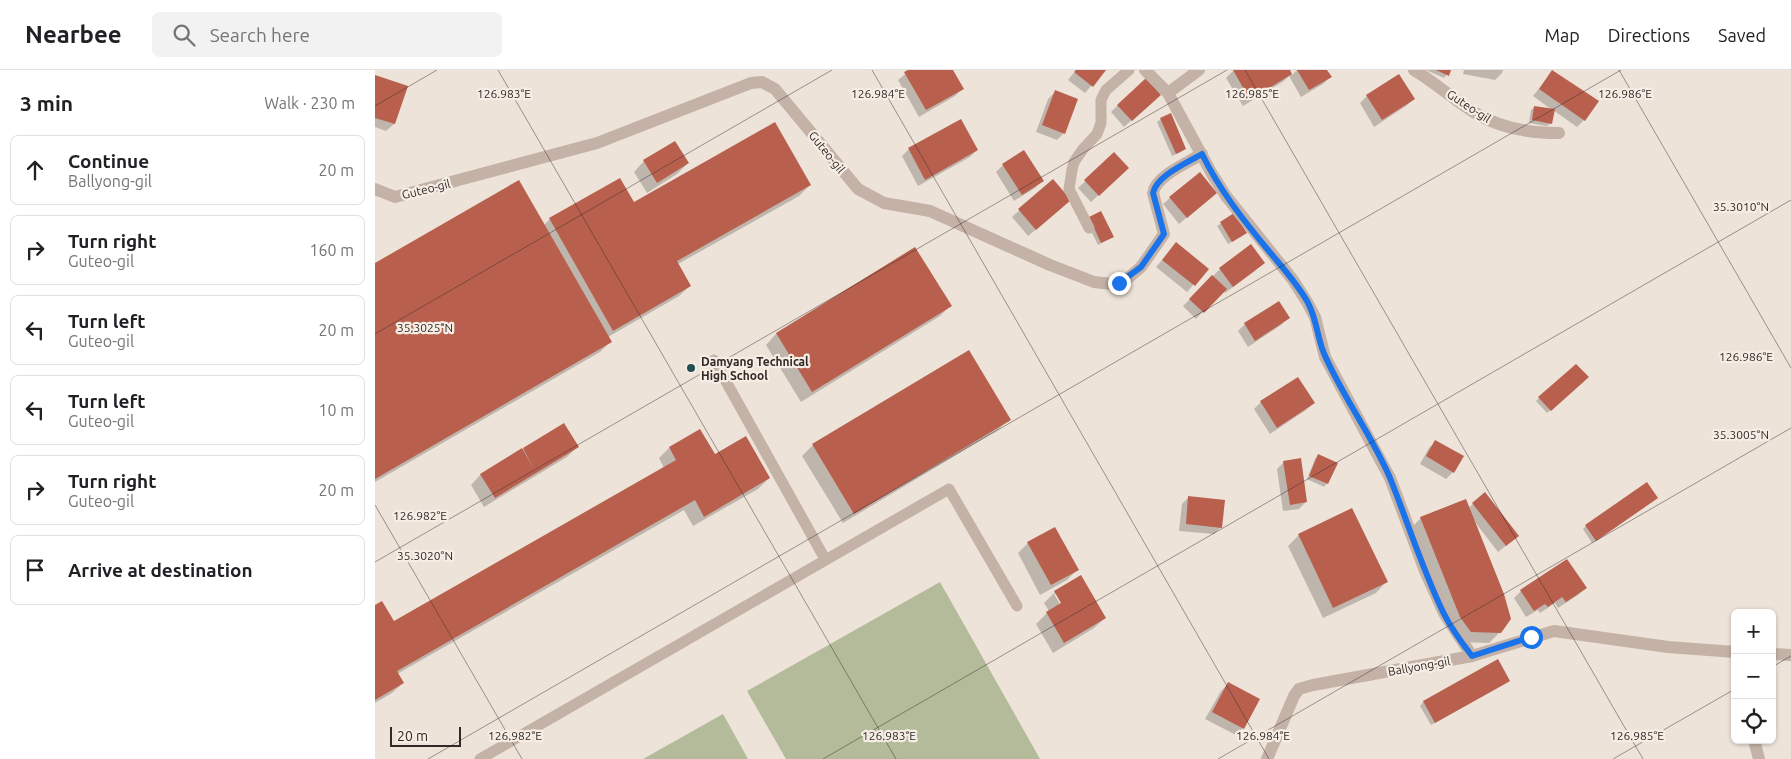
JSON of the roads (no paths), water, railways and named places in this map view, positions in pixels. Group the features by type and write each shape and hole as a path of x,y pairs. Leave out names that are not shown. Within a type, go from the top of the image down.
{"street":[{"path":"1145,70 1168,93 1226,196 1293,280 1307,302 1315,317 1325,357 1390,478 1425,571 1444,613 1472,656"},
{"path":"1168,93 1199,70"},
{"name":"Guteo-gil","path":"1414,70 1478,114 1499,124 1535,133 1559,133"},
{"name":"Guteo-gil","path":"375,188 395,197 597,143 751,83 762,82 775,89 858,189 884,203 930,211 1059,268 1094,282 1112,284 1123,280 1141,267 1164,234 1153,193 1154,187 1160,179 1202,154"},
{"name":"Ballyong-gil","path":"1267,759 1290,703 1299,689 1313,685 1472,656 1554,631 1731,655"},
{"path":"1776,654 1791,654"},
{"path":"1755,744 1759,759"}],"lane":[{"path":"1089,228 1069,189 1074,162 1097,134 1101,123 1101,100 1106,90 1129,70"},
{"path":"714,360 825,559"},
{"path":"480,759 949,489 1017,606"}],"place":[{"name":"Damyang Technical High School","path":"691,368"}]}
